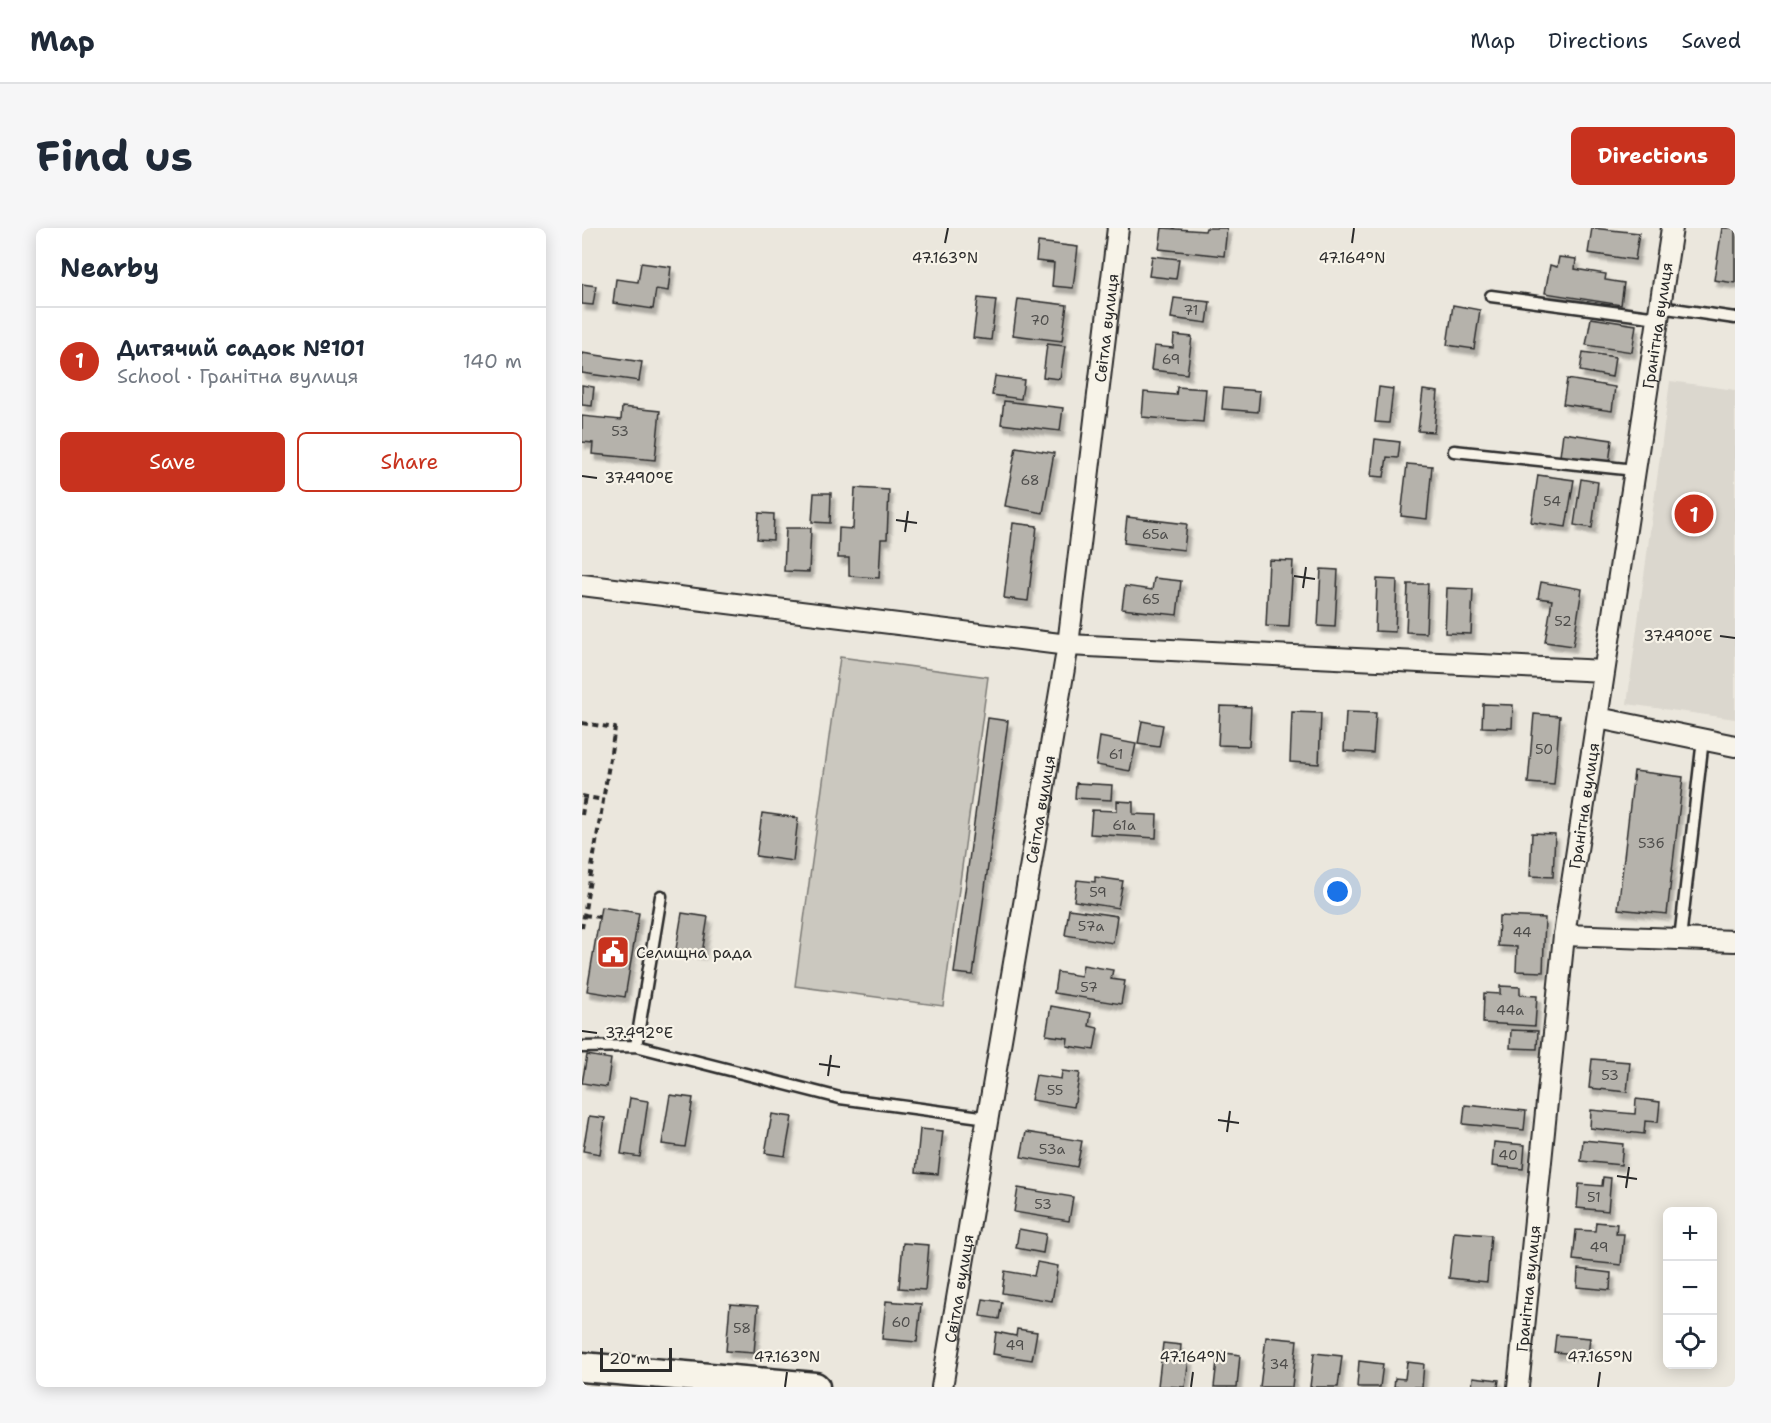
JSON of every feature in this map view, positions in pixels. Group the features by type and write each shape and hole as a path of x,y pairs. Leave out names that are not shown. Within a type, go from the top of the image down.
{"street":[{"name":"Світла вулиця","path":"942,1387 1068,645 1118,228"},
{"name":"Гранітна вулиця","path":"1518,1387 1564,935 1672,228"},
{"path":"582,585 1068,645 1604,671"},
{"path":"1598,718 1735,746"},
{"path":"1564,935 1735,941"},
{"path":"582,1367 815,1387"}],"lane":[{"path":"1491,296 1735,318"},
{"path":"1454,451 1635,470"},
{"path":"1680,939 1703,739"},
{"path":"636,1046 661,896"},
{"path":"582,1047 636,1046 840,1098 988,1118"}],"path":[{"path":"582,723 615,728 582,926"},
{"path":"582,815 584,796 603,800"},
{"path":"584,915 599,917"}],"shaded area":[{"path":"1670,381 1735,390 1735,719 1627,704"},
{"path":"840,657 988,677 943,1006 795,986"}],"building":[{"path":"1162,228 1205,231 1206,228 1227,228 1224,256 1159,249"},
{"path":"1592,228 1639,233 1635,260 1588,253"},
{"path":"1722,228 1735,228 1735,283 1714,280"},
{"path":"1038,242 1078,247 1073,288 1052,286 1054,263 1036,261"},
{"path":"1152,256 1179,259 1176,279 1149,276"},
{"path":"1559,257 1576,259 1575,269 1606,274 1605,280 1624,283 1621,305 1545,293 1550,265 1557,267"},
{"path":"641,263 671,267 668,291 656,289 653,309 613,303 616,279 638,282"},
{"path":"582,284 596,286 593,305 582,304"},
{"path":"978,298 996,300 991,340 973,338"},
{"path":"1174,298 1210,302 1207,323 1171,318"},
{"path":"1018,299 1067,305 1062,341 1013,335"},
{"path":"1453,305 1480,310 1474,349 1447,345"},
{"path":"1591,318 1636,325 1632,352 1586,345"},
{"path":"1174,335 1192,337 1187,374 1151,370 1154,346 1173,348"},
{"path":"1047,344 1065,346 1060,379 1043,377"},
{"path":"1583,352 1615,357 1612,377 1580,371"},
{"path":"582,353 642,362 639,381 582,373"},
{"path":"995,376 1024,380 1021,399 992,395"},
{"path":"1567,379 1615,387 1612,411 1563,404"},
{"path":"582,385 594,387 592,406 582,405"},
{"path":"1177,387 1206,389 1203,422 1142,417 1144,392 1176,395"},
{"path":"1379,387 1393,389 1389,423 1375,422"},
{"path":"1224,388 1260,391 1258,412 1222,409"},
{"path":"1423,390 1438,392 1434,432 1418,431"},
{"path":"1004,401 1063,408 1060,431 1001,424"},
{"path":"622,407 660,411 655,460 592,454 593,443 582,442 582,416 621,420"},
{"path":"1563,433 1612,440 1609,463 1560,456"},
{"path":"1375,439 1400,442 1398,458 1387,457 1384,477 1371,476"},
{"path":"1016,447 1054,453 1043,513 1005,506"},
{"path":"1407,464 1432,466 1427,519 1401,516"},
{"path":"1538,475 1574,480 1566,527 1531,522"},
{"path":"1581,479 1598,482 1592,528 1574,525"},
{"path":"855,488 889,490 887,539 881,539 879,578 849,576 849,558 838,558 839,528 853,529"},
{"path":"814,493 831,493 830,523 812,522"},
{"path":"759,513 774,514 773,540 757,539"},
{"path":"1127,517 1187,524 1184,550 1124,543"},
{"path":"1013,523 1037,526 1028,601 1004,598"},
{"path":"786,528 811,528 809,572 784,571"},
{"path":"1269,560 1293,561 1289,627 1266,626"},
{"path":"1321,569 1338,570 1335,627 1318,626"},
{"path":"1154,578 1181,581 1177,615 1122,609 1125,586 1152,590"},
{"path":"1377,579 1397,580 1395,632 1375,631"},
{"path":"1541,582 1582,589 1573,646 1545,642 1552,600 1538,598"},
{"path":"1408,584 1428,584 1426,633 1406,632"},
{"path":"1447,588 1473,589 1471,634 1445,633"},
{"path":"1483,704 1513,705 1512,728 1482,727"},
{"path":"1220,706 1251,707 1249,746 1218,745"},
{"path":"1292,712 1321,713 1319,764 1290,762"},
{"path":"1346,712 1376,713 1373,753 1344,751"},
{"path":"1534,714 1560,716 1554,785 1528,783"},
{"path":"988,718 1008,721 973,975 954,973"},
{"path":"1142,721 1163,725 1159,747 1138,744"},
{"path":"1100,737 1136,744 1130,771 1096,765"},
{"path":"1634,771 1683,777 1667,914 1618,909"},
{"path":"1076,783 1112,785 1111,800 1075,798"},
{"path":"1117,801 1133,802 1133,814 1157,815 1156,838 1090,834 1092,810 1117,811"},
{"path":"762,813 798,818 793,861 756,856"},
{"path":"1532,833 1555,834 1553,877 1530,876"},
{"path":"1095,877 1123,881 1118,908 1074,901 1077,880 1095,882"},
{"path":"601,907 639,913 625,997 587,991"},
{"path":"1069,909 1117,916 1113,943 1065,935"},
{"path":"682,913 708,917 702,953 676,949"},
{"path":"1499,916 1545,918 1543,972 1516,971 1517,947 1498,946"},
{"path":"1083,965 1113,970 1111,979 1125,981 1121,1004 1054,993 1057,972 1081,976"},
{"path":"1500,986 1520,987 1520,995 1537,996 1535,1026 1483,1023 1484,993 1500,994"},
{"path":"1051,1006 1091,1013 1089,1026 1098,1028 1094,1050 1067,1046 1068,1038 1046,1035"},
{"path":"1511,1030 1538,1031 1537,1049 1510,1048"},
{"path":"587,1055 611,1059 607,1087 582,1083"},
{"path":"1592,1059 1630,1062 1627,1092 1589,1088"},
{"path":"1062,1071 1080,1073 1074,1107 1031,1100 1036,1075 1061,1079"},
{"path":"670,1095 693,1098 685,1147 662,1144"},
{"path":"630,1098 648,1101 640,1157 621,1154"},
{"path":"1636,1099 1660,1102 1658,1122 1645,1121 1644,1134 1590,1128 1591,1110 1635,1114"},
{"path":"1465,1105 1526,1111 1524,1130 1463,1124"},
{"path":"772,1114 792,1117 785,1156 765,1153"},
{"path":"589,1116 605,1118 600,1154 583,1151"},
{"path":"920,1129 943,1131 938,1174 916,1172"},
{"path":"1026,1132 1082,1141 1077,1167 1021,1157"},
{"path":"1583,1140 1623,1144 1621,1165 1581,1161"},
{"path":"1494,1142 1525,1145 1523,1169 1492,1166"},
{"path":"1603,1177 1611,1178 1608,1211 1577,1208 1579,1184 1602,1186"},
{"path":"1018,1188 1073,1197 1069,1221 1014,1212"},
{"path":"1596,1222 1617,1224 1616,1234 1624,1234 1621,1265 1573,1260 1576,1230 1595,1231"},
{"path":"1019,1229 1046,1234 1043,1253 1016,1248"},
{"path":"1454,1232 1491,1235 1487,1282 1449,1278"},
{"path":"903,1243 929,1245 925,1290 899,1288"},
{"path":"1037,1262 1058,1266 1052,1301 1002,1293 1005,1271 1034,1276"},
{"path":"1578,1269 1611,1273 1610,1290 1577,1287"},
{"path":"983,1299 1002,1302 999,1319 980,1316"},
{"path":"886,1301 921,1304 917,1342 882,1339"},
{"path":"730,1304 758,1306 754,1353 726,1351"},
{"path":"1017,1329 1037,1332 1032,1360 993,1354 996,1332 1016,1336"},
{"path":"1556,1335 1590,1338 1588,1355 1554,1352"},
{"path":"1266,1337 1297,1340 1292,1387 1260,1387"},
{"path":"1163,1343 1181,1345 1180,1358 1189,1359 1185,1387 1158,1386"},
{"path":"1218,1352 1240,1355 1237,1387 1214,1387"},
{"path":"1314,1353 1342,1356 1338,1387 1310,1387"},
{"path":"1359,1361 1383,1364 1380,1387 1357,1387"},
{"path":"1407,1362 1424,1364 1422,1387 1394,1387 1395,1378 1405,1379"},
{"path":"1473,1377 1499,1380 1498,1387 1472,1387"}],"place":[{"name":"Дитячий садок №101","path":"1694,514"},
{"name":"Селищна рада","path":"613,952"}]}
